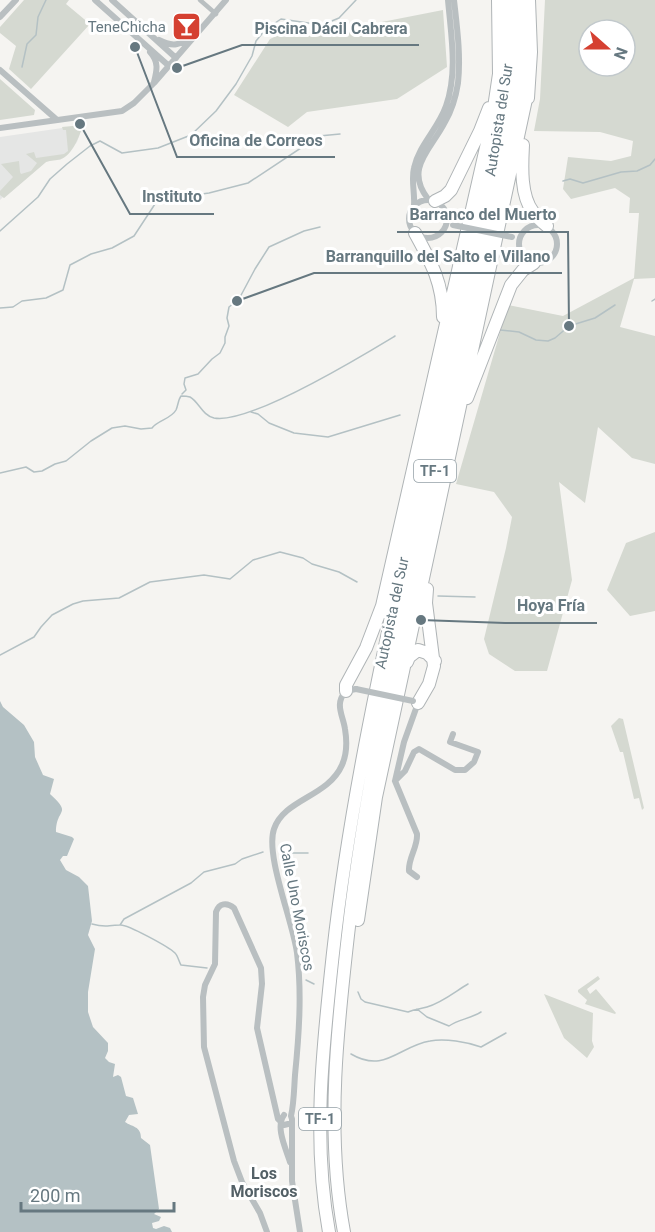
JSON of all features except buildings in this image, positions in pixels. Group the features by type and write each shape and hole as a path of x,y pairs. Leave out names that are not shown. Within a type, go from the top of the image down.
{"highway":[{"path":"351,690 346,685 366,648 382,606 492,121 499,74 498,0"},
{"name":"Autopista del Sur","path":"329,1232 322,1188 320,1144 326,1027 346,856 367,730 503,112 510,51 508,0"},
{"name":"Autopista del Sur","path":"344,1232 334,1162 337,1061 356,870 399,633 515,111 521,40 519,0"},
{"path":"529,0 531,52 522,167 525,194 532,212 547,226"},
{"path":"431,200 446,196 451,190 490,106 499,63"},
{"path":"337,1061 376,797 528,90"},
{"path":"415,233 435,269 441,289 443,315 435,372"},
{"path":"452,442 482,356 511,285 523,270 534,263"},
{"path":"416,507 423,429"},
{"path":"415,702 431,677 435,661 426,603 429,554"},
{"path":"399,686 404,677 407,661 414,652 418,650 427,652 435,661"}],"street":[{"path":"95,0 169,66"},
{"path":"112,0 176,58"},
{"path":"200,0 216,14"},
{"path":"414,205 413,170 416,160 442,117 450,91 453,63 448,0"},
{"path":"450,224 444,209 420,189 419,168 424,155 445,123 458,81 454,0"},
{"path":"0,17 12,1"},
{"path":"0,128 122,111 134,103 154,83 224,2"},
{"path":"148,33 168,45 180,45 202,28"},
{"path":"133,34 155,58 157,69 154,83"},
{"path":"0,70 56,119"},
{"path":"431,200 421,201 414,205 410,212 409,221 415,233 422,238 432,238 450,224"},
{"path":"450,224 519,239"},
{"path":"541,224 547,226 555,235 556,250 550,259 534,263 522,254 519,239 522,233 531,226 541,224"},
{"path":"351,690 415,702 395,781 417,834 418,841 408,866 409,871 417,877"},
{"name":"Calle Uno Moriscos","path":"300,1232 295,1206 287,1119 297,1054 299,977 294,939 273,854 272,836 274,827 284,814 326,786 341,767 346,751 346,740 339,706 340,700 351,690"},
{"path":"395,781 405,771 414,752 419,748 455,770 465,770 474,762 478,752 450,742 453,734"},
{"path":"267,1232 234,1161 204,1047 203,993 215,964 216,912 224,904 234,908 261,968 262,984 257,1028 278,1119 287,1119"},
{"path":"287,1119 280,1128 292,1166"}],"shaded area":[{"path":"24,0 69,0 66,4 90,24 31,89 9,69 16,46 0,33 0,27"},
{"path":"545,0 655,0 655,278 634,279 620,327 655,336 655,464 632,458 598,427 585,503 559,482 572,580 547,671 515,671 489,654 484,639 512,517 494,492 456,484 508,305 563,316 634,278 639,213 629,213 630,198 615,188 571,199 563,189 568,157 611,161 631,156 633,141 600,132 534,131 540,99"},
{"path":"443,10 447,67 397,99 307,112 288,127 234,95 270,39 296,27 341,30"},
{"path":"0,79 35,110 34,115 0,120"},
{"path":"83,125 77,142 65,156 60,160 53,159 46,162 0,200 0,137"},
{"path":"83,125 69,154 59,160 46,162 4,198 0,195 0,191 13,177 1,164 19,161 21,174 31,171 37,163 26,154 34,152 36,158 64,154 68,151 66,130 62,127"},
{"path":"655,532 655,611 630,616 607,590 626,543"},
{"path":"0,701 3,707 24,725 34,742 35,757 43,775 54,779 50,794 62,809 56,832 74,839 67,856 63,856 60,860 66,870 79,877 88,886 92,921 88,935 95,949 88,992 88,1012 93,1027 108,1043 105,1058 115,1064 113,1077 118,1075 121,1077 126,1096 133,1098 138,1114 129,1115 125,1122 138,1129 141,1138 150,1145 159,1209 154,1214 161,1217 159,1221 152,1223 153,1228 164,1226 170,1228 172,1232 0,1232"},
{"path":"619,718 623,719 644,808 642,810 639,798 634,799 623,752 620,752 611,726"},
{"path":"598,976 600,979 587,989 590,994 596,989 615,1014 585,1004 587,1000 578,992"},
{"path":"544,994 593,1013 592,1041 594,1047 587,1058 564,1038"}],"waterway":[{"path":"22,67 27,44 36,35 38,17 46,0"},
{"path":"0,231 38,197 50,179 90,146 100,141 122,153 158,148 191,135 216,111 236,84 252,56 256,41 266,29 281,19 322,25 339,18 356,0"},
{"path":"0,308 13,307 22,301 46,298 63,290 70,265 91,254 112,248 134,236 155,204 166,199 209,193 248,183 319,136 340,134"},
{"path":"563,181 570,179 583,183 621,172 637,171 650,165 655,159"},
{"path":"182,394 186,390 185,378 198,374 220,353 229,326 227,318 229,307 239,299 269,247 304,231 320,227"},
{"path":"500,330 519,332 536,340 548,341 569,326 595,318 615,305"},
{"path":"0,473 26,467 34,472 42,471 66,461 112,428 125,426 141,429 152,428 174,413 181,396 190,397 206,414 214,418 230,417 252,411 305,387 395,336"},
{"path":"251,412 258,414 269,423 294,433 328,437 400,415"},
{"path":"0,655 34,637 52,615 73,604 119,598 150,582 204,575 230,579 253,560 280,552 339,572 357,582"},
{"path":"438,596 475,597"},
{"path":"120,925 124,919 191,883 204,872 235,864 242,859 263,852"},
{"path":"282,853 308,853"},
{"path":"92,924 120,925 131,928 171,950 176,954 181,965 207,968"},
{"path":"306,980 314,984"},
{"path":"358,992 365,1002 408,1012 438,1003 468,984"},
{"path":"417,1009 427,1017 449,1026 481,1012"},
{"path":"351,1054 373,1061 383,1060 419,1044 436,1040 456,1041 481,1047 506,1033"}],"place":[{"name":"TeneChicha","path":"187,27"},
{"name":"Oficina de Correos","path":"135,47"},
{"name":"Piscina Dácil Cabrera","path":"177,68"},
{"name":"Instituto","path":"80,124"},
{"name":"Barranquillo del Salto el Villano","path":"237,301"},
{"name":"Barranco del Muerto","path":"569,326"},
{"name":"Hoya Fría","path":"421,620"}],"district":[{"name":"Los Moriscos","path":"264,1182"}]}
